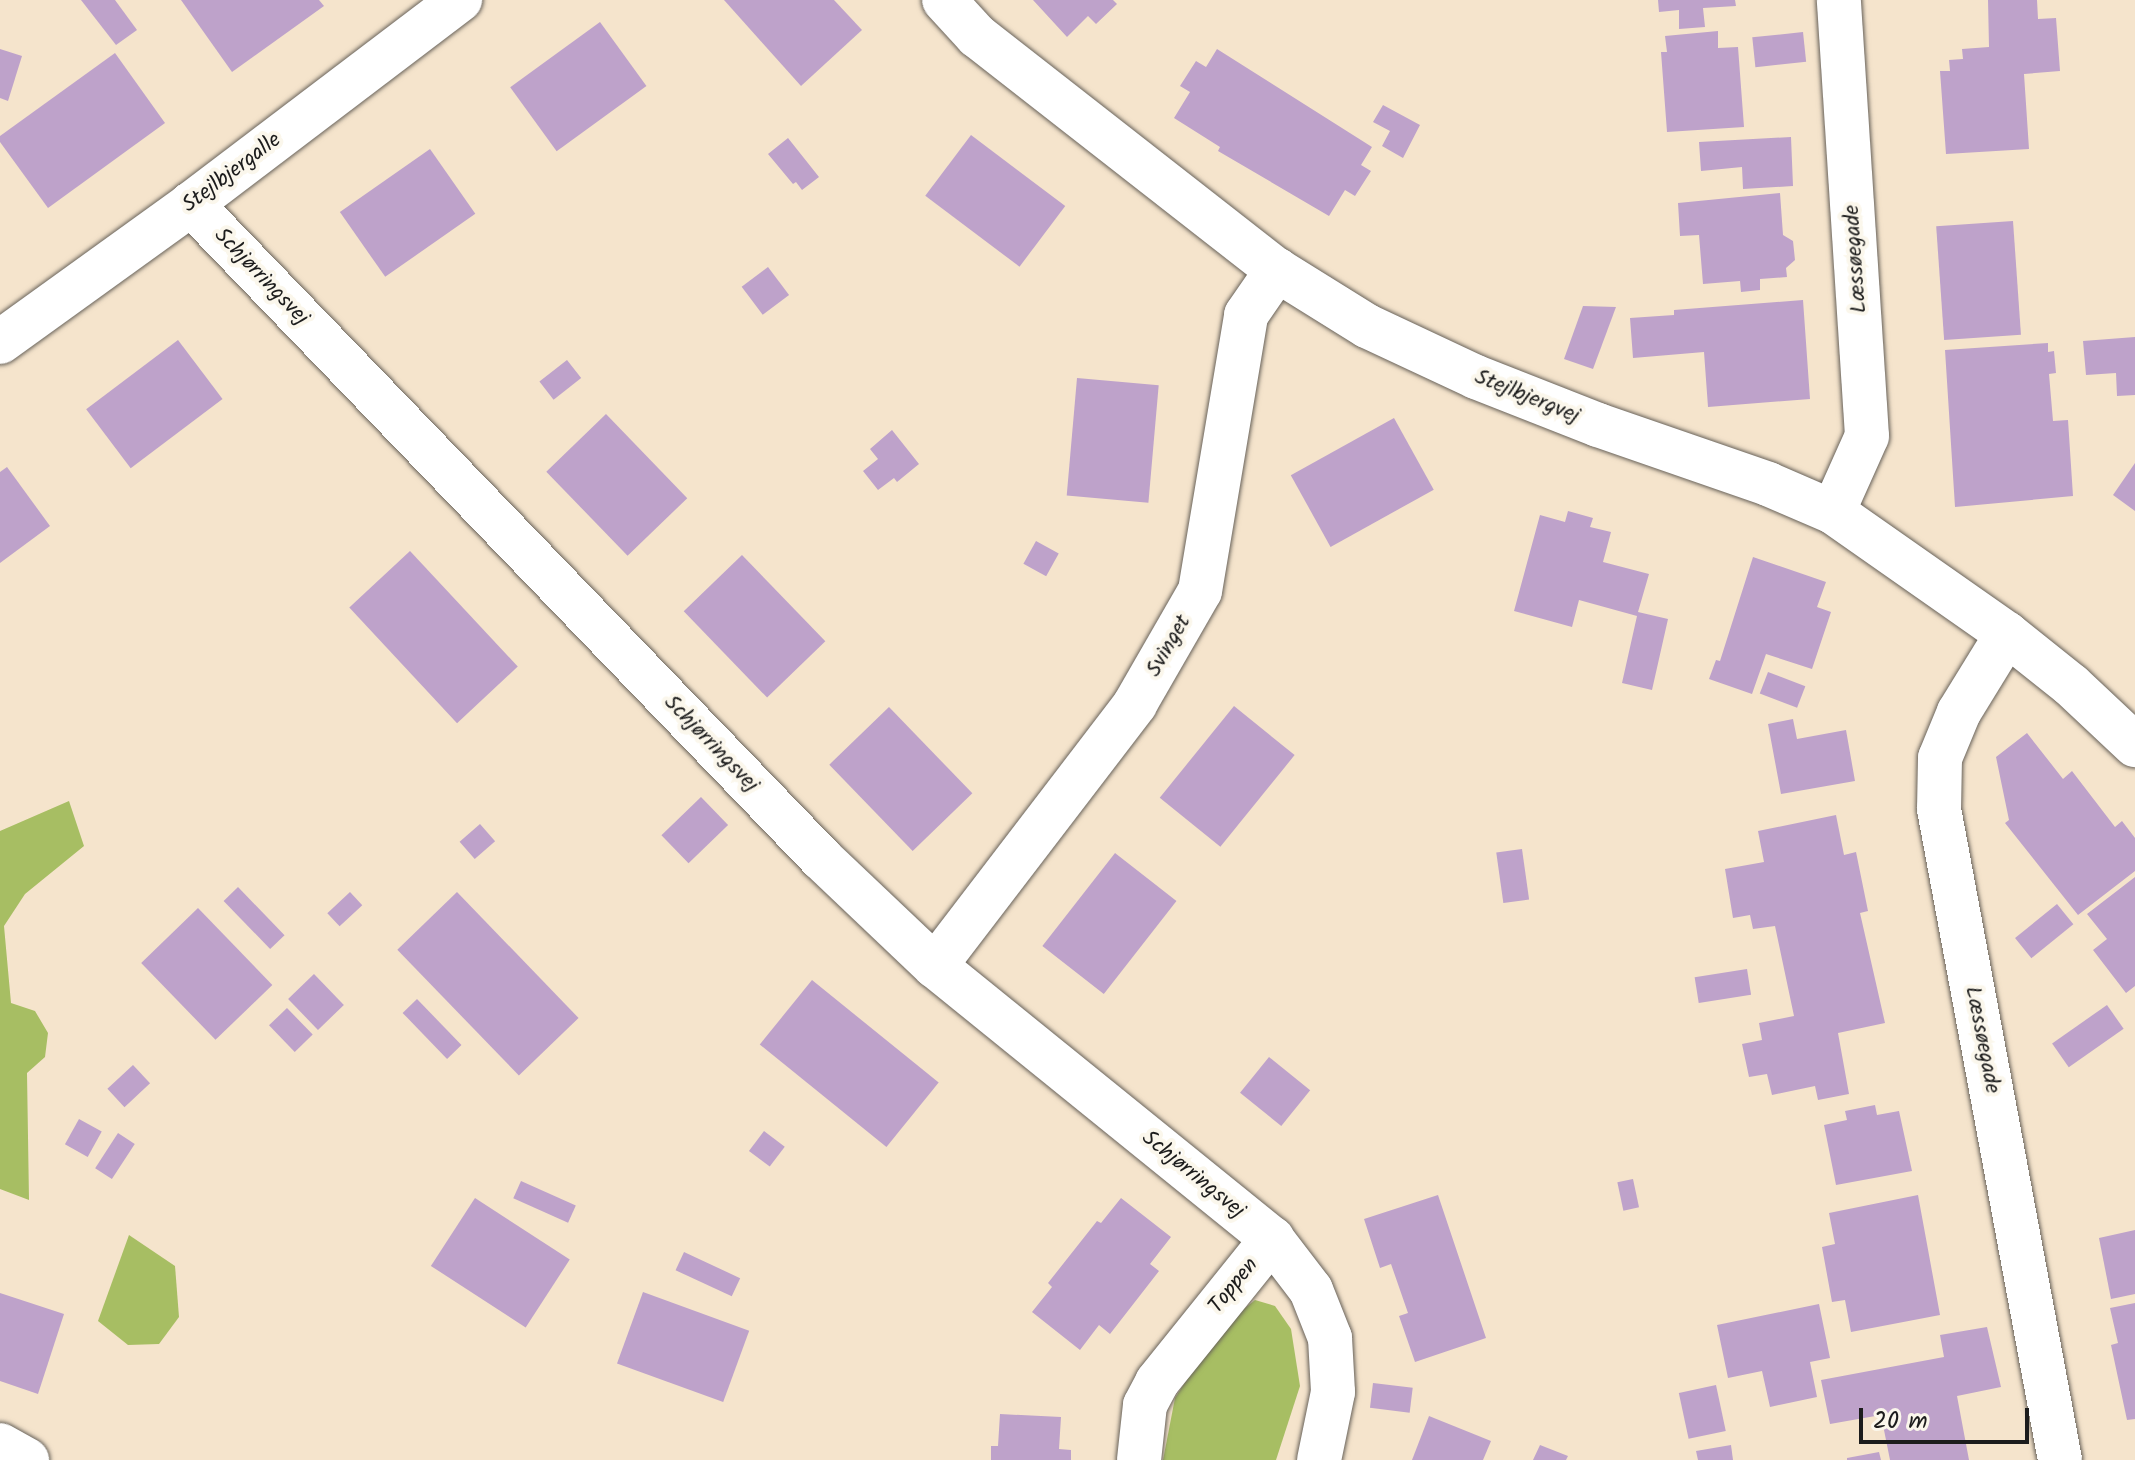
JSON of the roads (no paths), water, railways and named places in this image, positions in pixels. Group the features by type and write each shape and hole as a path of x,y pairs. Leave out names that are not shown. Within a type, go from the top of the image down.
{"street":[{"name":"Stejlbjergalle","path":"0,342 191,204 460,0"},
{"name":"Stejlbjergvej","path":"944,0 977,36 1277,270 1367,326 1476,377 1598,425 1768,484 1833,512 2007,634 2071,685 2135,745"},
{"name":"Læssøegade","path":"1833,512 1867,436 1839,0"},
{"name":"Schjørringsvej","path":"191,204 810,847 935,966 1272,1239"},
{"name":"Svinget","path":"935,966 1135,704 1200,591 1246,315 1277,270"},
{"name":"Læssøegade","path":"2007,634 1959,712 1940,758 1939,809 2060,1460"},
{"name":"Toppen","path":"1139,1460 1145,1405 1157,1382 1272,1239 1311,1290 1330,1338 1333,1392 1319,1460"},
{"path":"0,1445 27,1460"}]}
